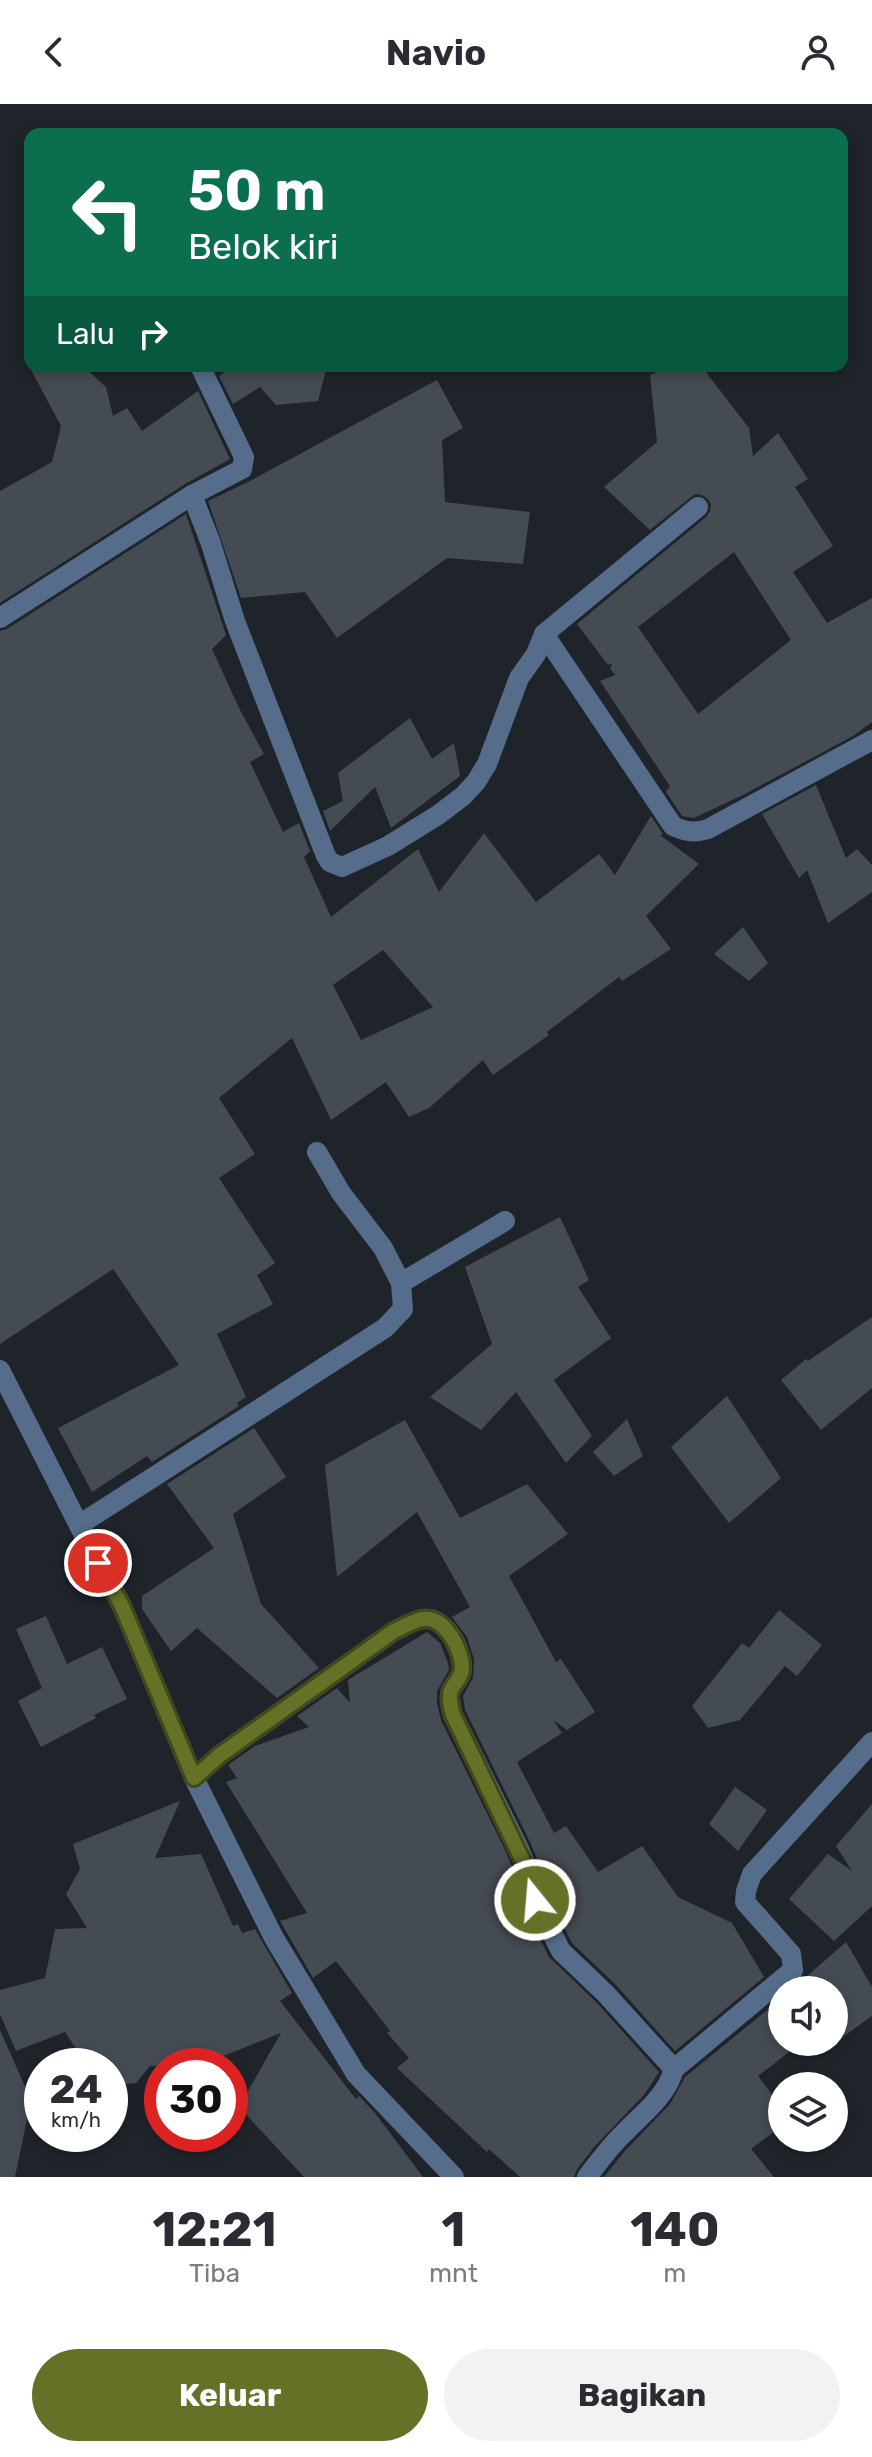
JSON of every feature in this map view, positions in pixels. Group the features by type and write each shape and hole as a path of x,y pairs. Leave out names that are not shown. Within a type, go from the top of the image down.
{"street":[{"path":"0,618 192,495 244,466 245,461 203,372"},
{"path":"192,495 240,636 326,856 342,867 388,846 463,796 487,764 519,678 536,654 544,634 698,507"},
{"path":"544,634 673,826 683,831 695,833 708,829 872,740"},
{"path":"79,1525 385,1328 403,1309 401,1283 383,1248 341,1193 317,1152"},
{"path":"401,1283 505,1221"},
{"path":"0,1370 122,1606 194,1778 274,1938 356,2074 454,2177"},
{"path":"194,1778 220,1755 394,1631 423,1619 436,1621 453,1638 462,1670 451,1691 453,1715 518,1847 532,1880 535,1900 561,1951 606,1994 674,2069"},
{"path":"587,2177 669,2085 674,2069 793,1970 791,1954 745,1902 746,1891 752,1874 872,1742"}],"building":[{"path":"32,372 90,372 106,387 113,416 127,408 142,431 198,391 230,459 185,484 0,603 0,491 52,462 61,426"},
{"path":"225,372 325,372 318,401 276,405 260,387 233,404 219,376"},
{"path":"656,372 706,372 749,428 753,456 778,433 808,479 795,487 833,546 793,572 827,623 872,598 872,722 853,736 694,818 682,816 666,792 670,786 600,681 615,675 610,668 612,666 610,663 608,665 577,624 710,511 711,504 707,498 695,494 650,530 604,487 657,442 650,375","holes":["734,552 791,640 698,714 638,627"]},
{"path":"437,380 463,428 442,440 445,502 530,512 523,564 447,558 337,638 305,592 241,598 208,501"},
{"path":"186,514 226,635 212,649 264,754 250,762 283,832 299,823 310,851 304,857 331,917 418,849 439,892 484,833 536,902 599,854 615,875 651,816 663,834 660,835 699,864 646,916 671,949 622,981 619,977 547,1032 549,1035 493,1075 483,1060 429,1108 409,1117 386,1082 331,1120 292,1038 219,1098 255,1154 219,1178 275,1263 257,1275 273,1304 217,1334 246,1397 237,1403 239,1406 152,1462 147,1456 92,1492 58,1428 179,1365 113,1269 0,1344 0,631","holes":["383,950 433,1007 361,1040 333,985"]},
{"path":"410,718 432,759 454,743 460,776 391,828 375,787 330,831 323,811 343,801 338,773"},
{"path":"816,785 846,858 857,849 872,865 872,892 828,923 807,870 799,878 762,814"},
{"path":"743,927 768,963 749,981 714,954"},
{"path":"560,1217 589,1280 578,1287 611,1338 554,1380 592,1436 566,1463 516,1392 481,1430 430,1397 492,1344 465,1267"},
{"path":"872,1317 872,1388 821,1430 781,1380 806,1359 808,1361"},
{"path":"727,1396 781,1478 729,1523 671,1447"},
{"path":"627,1419 643,1456 614,1476 593,1452"},
{"path":"405,1420 460,1518 527,1484 568,1534 509,1576 556,1662 561,1659 595,1712 567,1730 553,1720 562,1733 517,1762 554,1833 566,1826 598,1872 642,1846 678,1897 732,1923 764,1977 675,2051 616,1985 572,1943 548,1896 544,1875 530,1842 465,1710 463,1696 473,1678 474,1659 467,1637 452,1617 470,1607 417,1512 337,1577 325,1465"},
{"path":"254,1428 286,1477 233,1514 261,1604 319,1668 277,1698 197,1628 171,1651 142,1609 142,1596 214,1548 167,1484"},
{"path":"779,1610 822,1645 797,1676 785,1666 740,1720 708,1728 692,1706 742,1643 749,1648"},
{"path":"46,1616 67,1664 102,1647 127,1699 41,1747 18,1701 42,1688 16,1629"},
{"path":"427,1632 440,1643 448,1663 449,1670 437,1691 441,1720 506,1852 519,1884 523,1906 549,1957 597,2003 659,2072 644,2095 595,2146 574,2177 520,2177 489,2149 487,2152 397,2068 409,2058 387,2033 390,2031 336,1961 313,1978 280,1921 307,1913 226,1782 237,1778 228,1765 255,1746 309,1727 297,1716 337,1688 350,1703 348,1680"},
{"path":"735,1787 767,1810 738,1851 709,1824"},
{"path":"180,1801 155,1858 201,1854 233,1926 238,1924 242,1933 255,1929 292,1993 280,2001 356,2099 359,2096 375,2113 423,2177 304,2177 248,2117 248,2091 281,2033 243,2048 144,2048 144,2073 136,2083 128,2084 128,2048 75,2048 65,2032 16,2051 0,2014 0,1990 45,1978 55,1929 87,1928 66,1894 80,1869 73,1844"},
{"path":"872,1804 872,1906 834,1941 789,1899 828,1854 852,1871 836,1846"},
{"path":"846,1942 872,1987 872,2016 848,2033 848,1976 807,1976"},
{"path":"768,2009 768,2056 784,2056 758,2076 768,2089 768,2136 751,2149 774,2177 604,2177 670,2104 685,2077"},
{"path":"0,2030 24,2084 24,2134 15,2177 0,2177"}],"route":[{"path":"98,1563 122,1606 194,1778 220,1755 394,1631 423,1619 436,1621 453,1638 462,1670 451,1691 453,1715 518,1847 532,1880 535,1900"}]}
